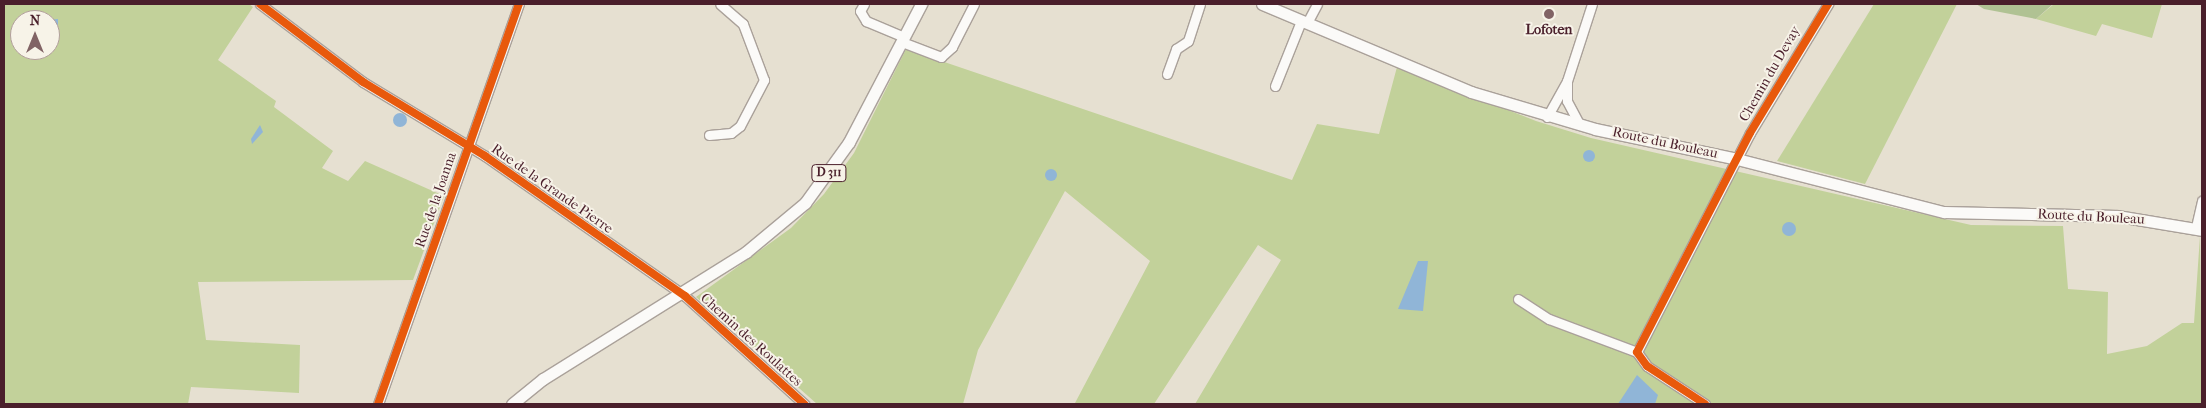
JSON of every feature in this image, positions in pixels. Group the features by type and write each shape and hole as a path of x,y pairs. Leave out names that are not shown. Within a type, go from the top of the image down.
{"main road":[{"name":"D 311","path":"512,404 542,379 746,252 805,203 850,142 921,4"},
{"name":"Route du Bouleau","path":"1262,4 1471,92 1546,117 1737,159 1944,212 1980,216 2059,213 2199,229"}],"street":[{"name":"Rue de la Grande Pierre","path":"260,4 363,82 467,147 681,293"},
{"name":"Rue de la Joanna","path":"378,404 467,147 519,4"},
{"path":"709,135 731,133 740,126 764,80 743,24 720,4"},
{"path":"864,4 860,11 866,21 942,57 952,47 974,4"},
{"path":"1167,74 1176,49 1188,41 1200,4"},
{"path":"1275,86 1304,22 1317,4"},
{"path":"1546,117 1567,81 1592,4"},
{"name":"Chemin du Devay","path":"1638,352 1737,159 1828,4"},
{"path":"1567,81 1567,101 1580,125"},
{"path":"2199,229 2202,201"},
{"name":"Chemin des Roulattes","path":"681,293 804,404"},
{"path":"1518,299 1549,319 1638,352 1648,366 1705,404"}],"green space":[{"path":"4,4 249,4 253,7 218,60 276,101 274,107 333,151 322,168 348,181 365,161 444,196 413,280 198,282 206,340 300,345 299,393 191,387 188,404 4,404"},
{"path":"1874,4 1957,4 1865,184 1777,161"},
{"path":"1976,4 2053,4 2036,19 1984,9"},
{"path":"2054,4 2162,4 2152,38 2102,24 2096,36 2036,19"},
{"path":"906,49 1292,180 1317,124 1379,134 1397,67 1536,121 1591,138 1971,225 2063,226 2068,289 2108,292 2107,354 2147,346 2182,323 2194,323 2200,236 2202,404 1195,404 1281,260 1258,245 1154,404 1078,404 1075,403 1150,261 1065,191 978,350 963,404 817,404 696,297 791,228 824,194 854,153"}],"water":[{"path":"397,113 403,113 407,120 403,127 397,127 393,123 393,117"},
{"path":"260,125 263,132 252,144 251,139"},
{"path":"1587,150 1591,150 1595,156 1591,162 1587,162 1583,158 1583,154"},
{"path":"1053,169 1056,170 1056,180 1049,181 1046,180 1045,173 1046,170"},
{"path":"1789,222 1794,224 1796,229 1794,234 1789,236 1784,234 1782,229 1784,224"},
{"path":"1418,261 1428,261 1423,311 1398,309"},
{"path":"1637,375 1658,395 1655,404 1618,404"}],"cycle path":[{"path":"260,4 363,82 485,156 685,296 804,404"},
{"path":"378,404 519,4"},
{"path":"1705,404 1647,366 1637,352 1750,133 1828,4"}],"place":[{"name":"Lofoten","path":"1549,14"}]}
